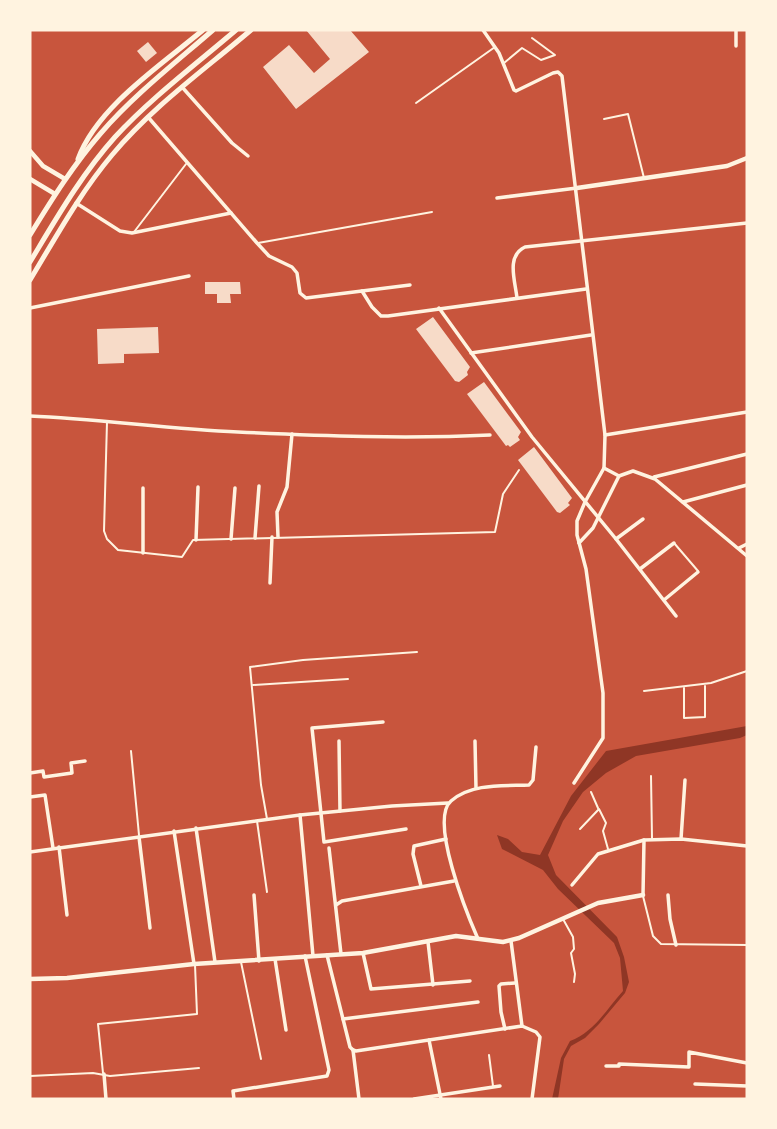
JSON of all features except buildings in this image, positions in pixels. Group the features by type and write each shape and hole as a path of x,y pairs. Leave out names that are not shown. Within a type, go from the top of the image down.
{"main road":[{"path":"76,165 87,138 114,106 203,30"},
{"path":"30,234 65,179 102,132 129,104 213,30"},
{"path":"30,262 76,186 128,123 235,30 241,38"},
{"path":"30,280 76,203 111,156 148,117 251,30"},
{"path":"65,179 85,191"},
{"path":"55,194 76,203"}],"street":[{"path":"483,30 496,46 512,88 516,91 552,73 558,72 562,76 577,188 580,241 604,435 604,468 578,521 579,543 586,569 603,693 603,738 574,783"},
{"path":"736,30 736,46"},
{"path":"182,87 232,143 248,156"},
{"path":"148,117 269,256 292,267 297,273 300,293 306,298 410,285"},
{"path":"30,151 43,166 65,179"},
{"path":"497,198 727,166 747,158"},
{"path":"30,179 55,194"},
{"path":"76,203 120,231 132,233 233,213"},
{"path":"517,298 512,261 517,250 525,247 747,223"},
{"path":"30,307 190,276"},
{"path":"362,290 381,316 586,289"},
{"path":"439,308 532,437 617,539 676,617"},
{"path":"471,353 591,335"},
{"path":"604,435 747,412"},
{"path":"30,416 237,432 424,438 490,435"},
{"path":"278,537 277,512 287,486 292,434"},
{"path":"652,477 747,454"},
{"path":"604,468 619,476"},
{"path":"579,543 593,528 619,476 633,471 652,477 747,555"},
{"path":"683,502 747,485"},
{"path":"196,540 198,486"},
{"path":"255,538 259,486"},
{"path":"143,488 143,553"},
{"path":"231,538 236,488"},
{"path":"617,539 643,519"},
{"path":"270,583 272,537"},
{"path":"640,569 674,543"},
{"path":"739,548 747,544"},
{"path":"664,600 698,572"},
{"path":"383,722 312,729 324,842 406,829"},
{"path":"339,741 340,811"},
{"path":"475,741 476,789"},
{"path":"30,852 257,820 448,803 461,794 476,789 529,785 536,747"},
{"path":"30,773 43,771 44,777 72,773 71,763 85,761"},
{"path":"681,839 685,780"},
{"path":"30,797 45,795 53,848"},
{"path":"448,803 443,820 454,881 478,939"},
{"path":"300,815 313,956"},
{"path":"196,828 215,962"},
{"path":"174,831 194,964"},
{"path":"139,836 150,928"},
{"path":"421,886 413,854 414,846 446,839"},
{"path":"572,885 597,853 644,840 681,839 747,846"},
{"path":"30,979 68,978 215,962 363,953 456,936 495,943 511,941 590,906 643,895 644,840"},
{"path":"59,847 67,915"},
{"path":"329,848 341,954"},
{"path":"336,905 342,901 454,881"},
{"path":"254,895 259,961"},
{"path":"668,895 676,945"},
{"path":"511,941 522,1026"},
{"path":"428,942 433,985"},
{"path":"363,953 370,989 470,981"},
{"path":"327,955 350,1047 353,1050 359,1099"},
{"path":"234,1099 233,1091 327,1076 329,1070 305,957"},
{"path":"275,960 286,1030"},
{"path":"505,1029 499,986 515,983"},
{"path":"343,1019 478,1002"},
{"path":"353,1050 522,1026 536,1032 540,1037 532,1099"},
{"path":"429,1040 441,1097"},
{"path":"606,1066 619,1064 690,1067 690,1052 747,1063"},
{"path":"104,1074 106,1099"},
{"path":"695,1084 747,1086"},
{"path":"414,1099 441,1097 499,1086"}],"lane":[{"path":"503,64 522,48 541,60 555,55 532,38"},
{"path":"416,103 496,46"},
{"path":"604,119 628,114 644,179"},
{"path":"132,233 187,164"},
{"path":"257,243 432,212"},
{"path":"107,421 104,531 107,539 118,550 143,553 182,557 189,544 196,540 231,538 495,533 503,494 519,470"},
{"path":"674,543 698,572"},
{"path":"267,819 261,785 250,667 303,660 417,652"},
{"path":"644,691 704,684 747,671"},
{"path":"252,685 348,678"},
{"path":"684,687 684,718 705,717 704,684"},
{"path":"131,751 139,836"},
{"path":"650,776 652,839"},
{"path":"591,792 606,822 603,831 608,850"},
{"path":"580,829 599,808"},
{"path":"257,820 267,892"},
{"path":"643,895 656,941 661,944 747,945"},
{"path":"565,917 573,937 574,949 571,953 574,982"},
{"path":"242,961 261,1059"},
{"path":"104,1074 98,1024 197,1014 194,964"},
{"path":"489,1055 493,1087"},
{"path":"30,1076 110,1076 199,1068"}],"shaded area":[{"path":"747,726 747,735 740,738 636,756 606,773 583,792 563,821 548,855 556,875 617,937 629,982 625,993 599,1024 585,1038 571,1046 564,1059 558,1099 552,1099 561,1058 570,1041 593,1026 623,991 620,958 614,943 558,889 543,870 502,849 497,835 508,839 522,852 540,855 571,796 606,751"}]}
